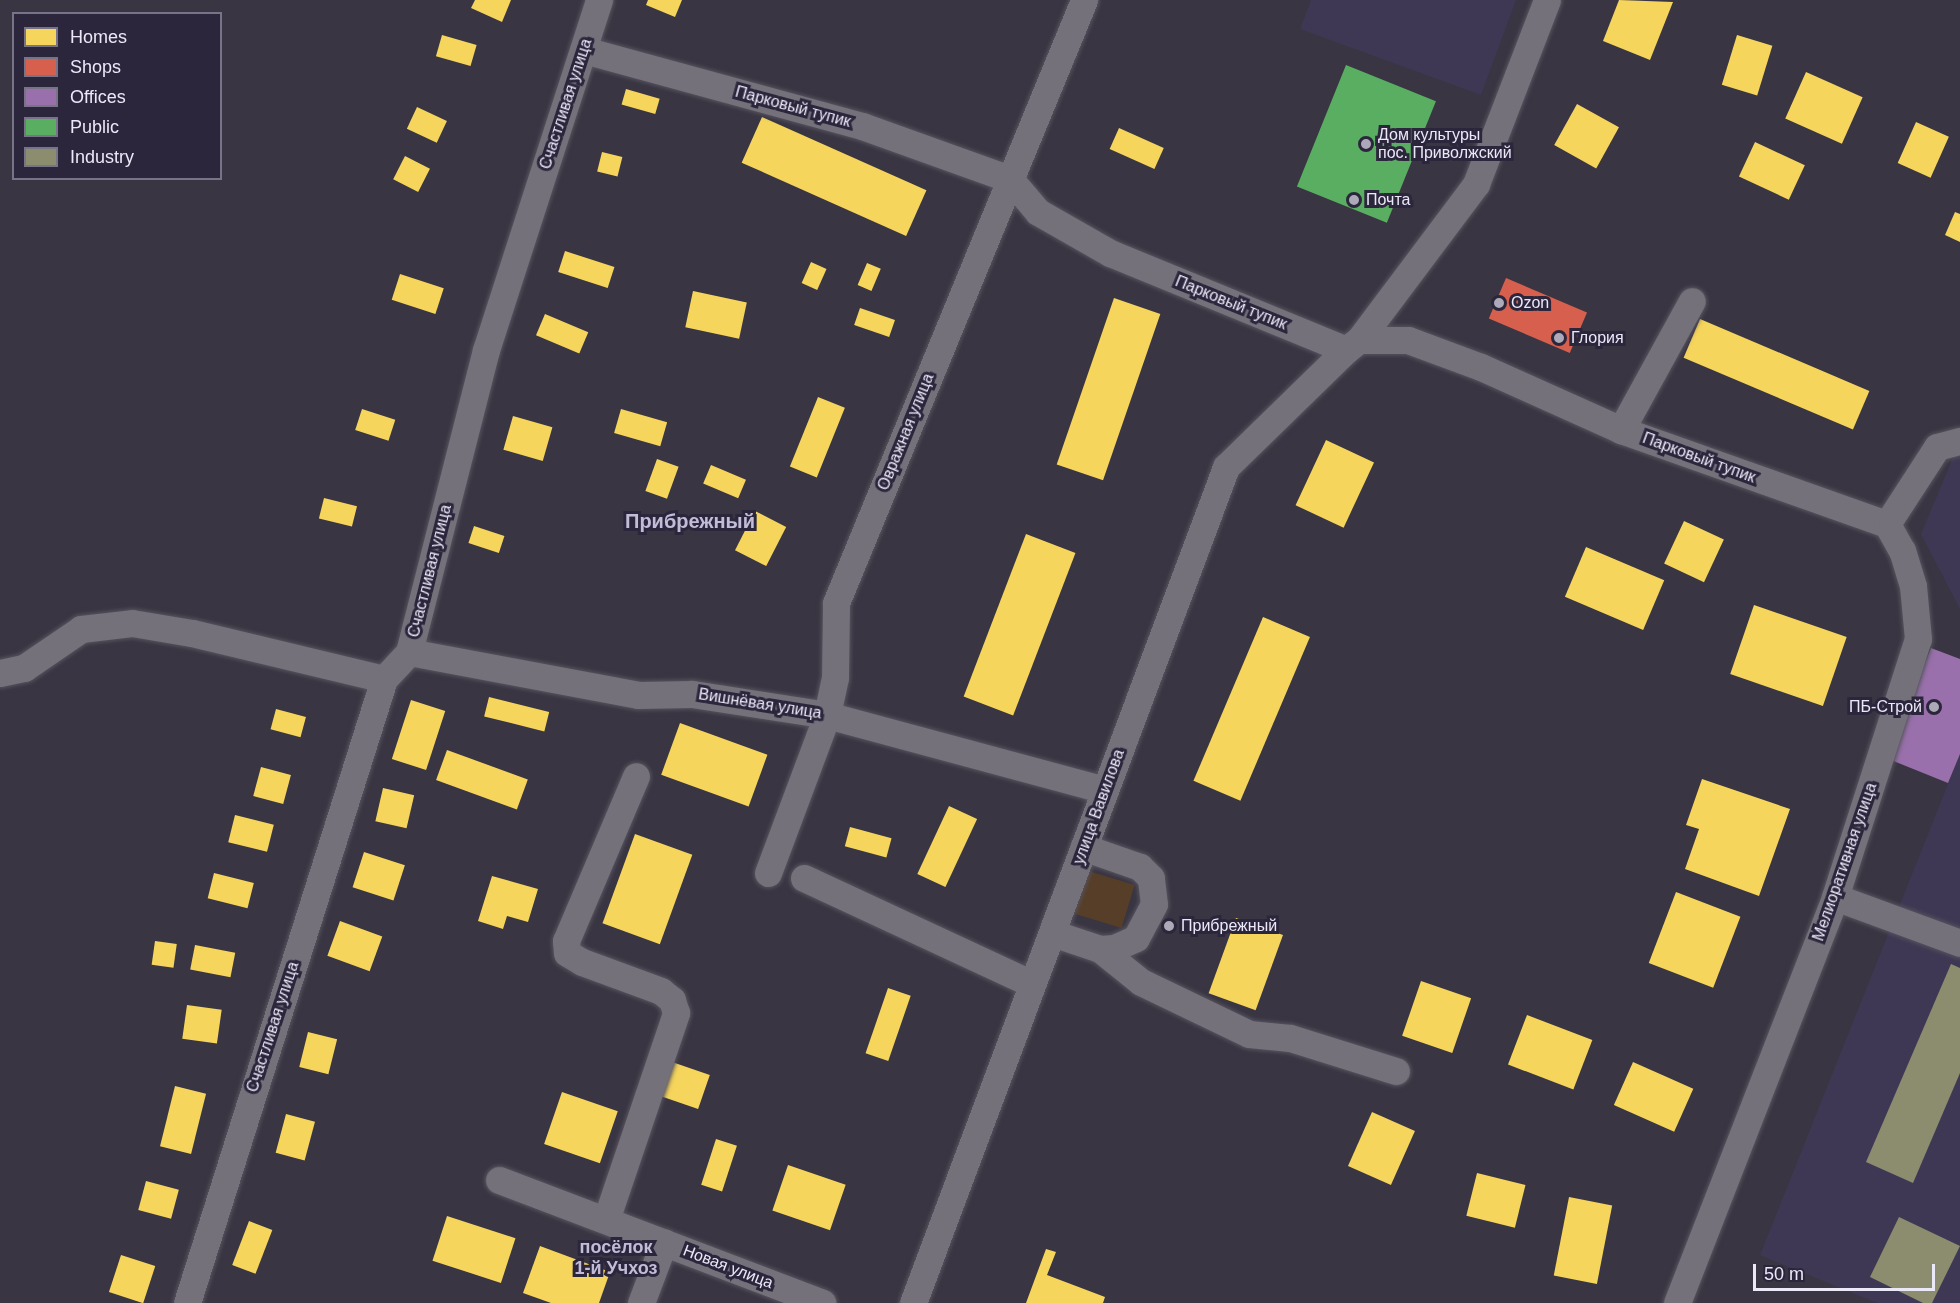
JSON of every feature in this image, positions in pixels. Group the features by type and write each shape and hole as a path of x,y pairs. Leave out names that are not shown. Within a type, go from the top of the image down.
{"street":[{"name":"Счастливая улица","path":"186,1303 384,679 409,652 486,350 599,0"},
{"name":"Овражная улица","path":"768,873 828,715 835,678 836,603 1084,0"},
{"name":"улица Вавилова","path":"913,1303 1226,468 1353,345 1476,184 1547,0"},
{"name":"Парковый тупик","path":"584,50 862,126 1010,179 1038,212 1110,253 1353,345 1408,340 1481,367 1621,430 1887,524"},
{"path":"1621,430 1692,301"},
{"path":"1887,524 1936,447 1960,441"},
{"name":"Мелиоративная улица","path":"1686,1300 1835,897 1918,639 1913,586 1902,550 1887,524"},
{"path":"0,673 24,668 81,629 132,623 192,633 384,679"},
{"name":"Вишнёвая улица","path":"409,652 638,695 692,694 828,715 1105,790"},
{"path":"606,1220 676,1013 672,1000 661,992 582,962 567,953 566,941 636,776"},
{"path":"1083,848 1140,867 1150,878 1155,891 1149,915 1136,938 1114,948 1100,949"},
{"path":"804,878 1032,984"},
{"path":"1835,897 1960,943"},
{"path":"1052,933 1100,949 1141,982 1249,1034 1290,1038 1396,1071"},
{"name":"Новая улица","path":"499,1180 822,1303"},
{"path":"641,1303 664,1242"}],"shaded area":[{"path":"1311,0 1516,0 1481,95 1300,29"},
{"path":"1960,441 1960,609 1921,534"},
{"path":"1960,754 1960,1303 1877,1303 1760,1255"},
{"path":"1082,869 1135,885 1121,928 1069,912"}],"building: Homes":[{"path":"475,0 511,0 502,22 471,8"},
{"path":"648,0 682,0 675,17 646,5"},
{"path":"1619,0 1673,2 1650,60 1603,41"},
{"path":"442,35 477,45 471,66 436,56"},
{"path":"1737,35 1772,46 1757,96 1722,85"},
{"path":"1806,72 1863,97 1842,144 1785,119"},
{"path":"626,89 660,99 655,114 622,104"},
{"path":"1577,104 1619,127 1596,168 1554,145"},
{"path":"417,107 447,121 437,143 407,129"},
{"path":"762,117 926,190 906,236 742,163"},
{"path":"1916,122 1949,137 1931,178 1898,163"},
{"path":"1119,128 1164,148 1154,169 1110,149"},
{"path":"1755,142 1805,165 1789,200 1739,176"},
{"path":"602,152 622,157 618,176 597,171"},
{"path":"405,156 430,169 418,192 393,179"},
{"path":"1955,212 1960,214 1960,242 1945,235"},
{"path":"565,251 614,267 608,288 558,272"},
{"path":"811,262 827,269 817,290 802,283"},
{"path":"867,263 881,269 871,291 858,285"},
{"path":"400,274 444,288 435,314 392,300"},
{"path":"693,291 747,302 739,339 685,327"},
{"path":"1114,298 1160,314 1103,480 1057,464"},
{"path":"860,308 895,320 889,337 854,325"},
{"path":"545,314 588,332 579,354 536,335"},
{"path":"1700,319 1869,391 1853,430 1684,358"},
{"path":"818,397 845,408 817,477 790,467"},
{"path":"362,409 395,420 388,441 355,430"},
{"path":"621,409 667,422 660,446 614,433"},
{"path":"513,416 552,427 543,461 503,450"},
{"path":"1326,440 1374,462 1344,528 1296,505"},
{"path":"657,459 679,467 667,499 645,491"},
{"path":"711,465 746,480 738,498 703,483"},
{"path":"324,498 357,506 352,527 319,518"},
{"path":"755,511 786,527 766,566 735,550"},
{"path":"1684,521 1724,540 1704,582 1664,564"},
{"path":"474,526 504,536 499,553 468,543"},
{"path":"1026,534 1075,553 1013,715 964,696"},
{"path":"1586,547 1664,580 1643,630 1565,597"},
{"path":"1754,605 1847,637 1823,706 1730,674"},
{"path":"1263,617 1310,637 1240,801 1193,781"},
{"path":"489,697 549,712 544,731 484,716"},
{"path":"411,700 445,711 426,770 392,759"},
{"path":"276,709 306,717 301,737 271,729"},
{"path":"680,723 767,755 749,806 661,775"},
{"path":"447,750 528,779 517,809 436,780"},
{"path":"261,767 291,775 283,804 253,796"},
{"path":"1702,779 1790,809 1759,896 1685,869 1699,829 1686,825"},
{"path":"383,788 414,795 407,828 375,821"},
{"path":"949,806 977,819 945,887 917,874"},
{"path":"235,815 274,825 267,852 228,842"},
{"path":"850,827 892,838 886,857 845,846"},
{"path":"635,834 692,855 660,944 603,923"},
{"path":"364,852 405,865 393,900 353,887"},
{"path":"214,873 254,883 247,908 208,898"},
{"path":"492,876 538,889 528,922 507,916 503,929 478,921"},
{"path":"1676,892 1740,917 1713,988 1649,963"},
{"path":"1236,918 1283,935 1256,1010 1209,993"},
{"path":"340,921 382,936 370,971 327,956"},
{"path":"155,941 177,944 173,968 152,965"},
{"path":"195,945 235,953 230,977 190,970"},
{"path":"1421,981 1471,998 1452,1053 1402,1036"},
{"path":"888,988 911,996 888,1061 866,1053"},
{"path":"187,1005 222,1010 217,1044 182,1039"},
{"path":"1527,1015 1592,1040 1573,1090 1508,1064"},
{"path":"308,1032 337,1039 328,1074 299,1067"},
{"path":"672,1062 710,1075 698,1109 660,1096"},
{"path":"1633,1062 1693,1089 1674,1132 1614,1105"},
{"path":"175,1086 206,1094 191,1154 160,1146"},
{"path":"562,1092 618,1111 600,1163 544,1144"},
{"path":"1372,1112 1415,1131 1391,1185 1348,1166"},
{"path":"286,1114 315,1122 305,1160 276,1153"},
{"path":"716,1139 737,1146 722,1191 701,1185"},
{"path":"788,1165 846,1185 830,1230 772,1210"},
{"path":"1477,1173 1526,1185 1515,1228 1466,1216"},
{"path":"146,1181 179,1190 171,1219 138,1210"},
{"path":"1569,1197 1612,1205 1597,1284 1554,1276"},
{"path":"447,1216 515,1238 501,1283 432,1261"},
{"path":"249,1221 272,1230 255,1274 232,1265"},
{"path":"540,1246 610,1272 599,1303 551,1303 523,1293"},
{"path":"1046,1249 1056,1252 1047,1275 1105,1297 1103,1303 1026,1303"},
{"path":"121,1255 155,1266 143,1303 109,1292"}],"building: Shops":[{"path":"1506,278 1587,312 1570,353 1489,319"}],"building: Offices":[{"name":"ПБ-Строй","path":"1931,648 1960,659 1960,754 1948,783 1886,758"}],"building: Public":[{"name":"Дом культуры пос. Приволжский","path":"1346,65 1436,101 1387,223 1297,186"}],"building: Industry":[{"path":"1951,964 1960,968 1960,1073 1913,1183 1866,1162"},
{"path":"1899,1217 1960,1246 1932,1303 1923,1303 1870,1277"}],"place":[{"name":"Дом культуры пос. Приволжский","path":"1366,144"},
{"name":"Почта","path":"1354,200"},
{"name":"Ozon","path":"1499,303"},
{"name":"Глория","path":"1559,338"},
{"name":"ПБ-Строй","path":"1934,707"},
{"name":"Прибрежный","path":"1169,926"}],"district":[{"name":"Прибрежный","path":"690,521"},
{"name":"посёлок 1-й Учхоз","path":"616,1258"}]}
